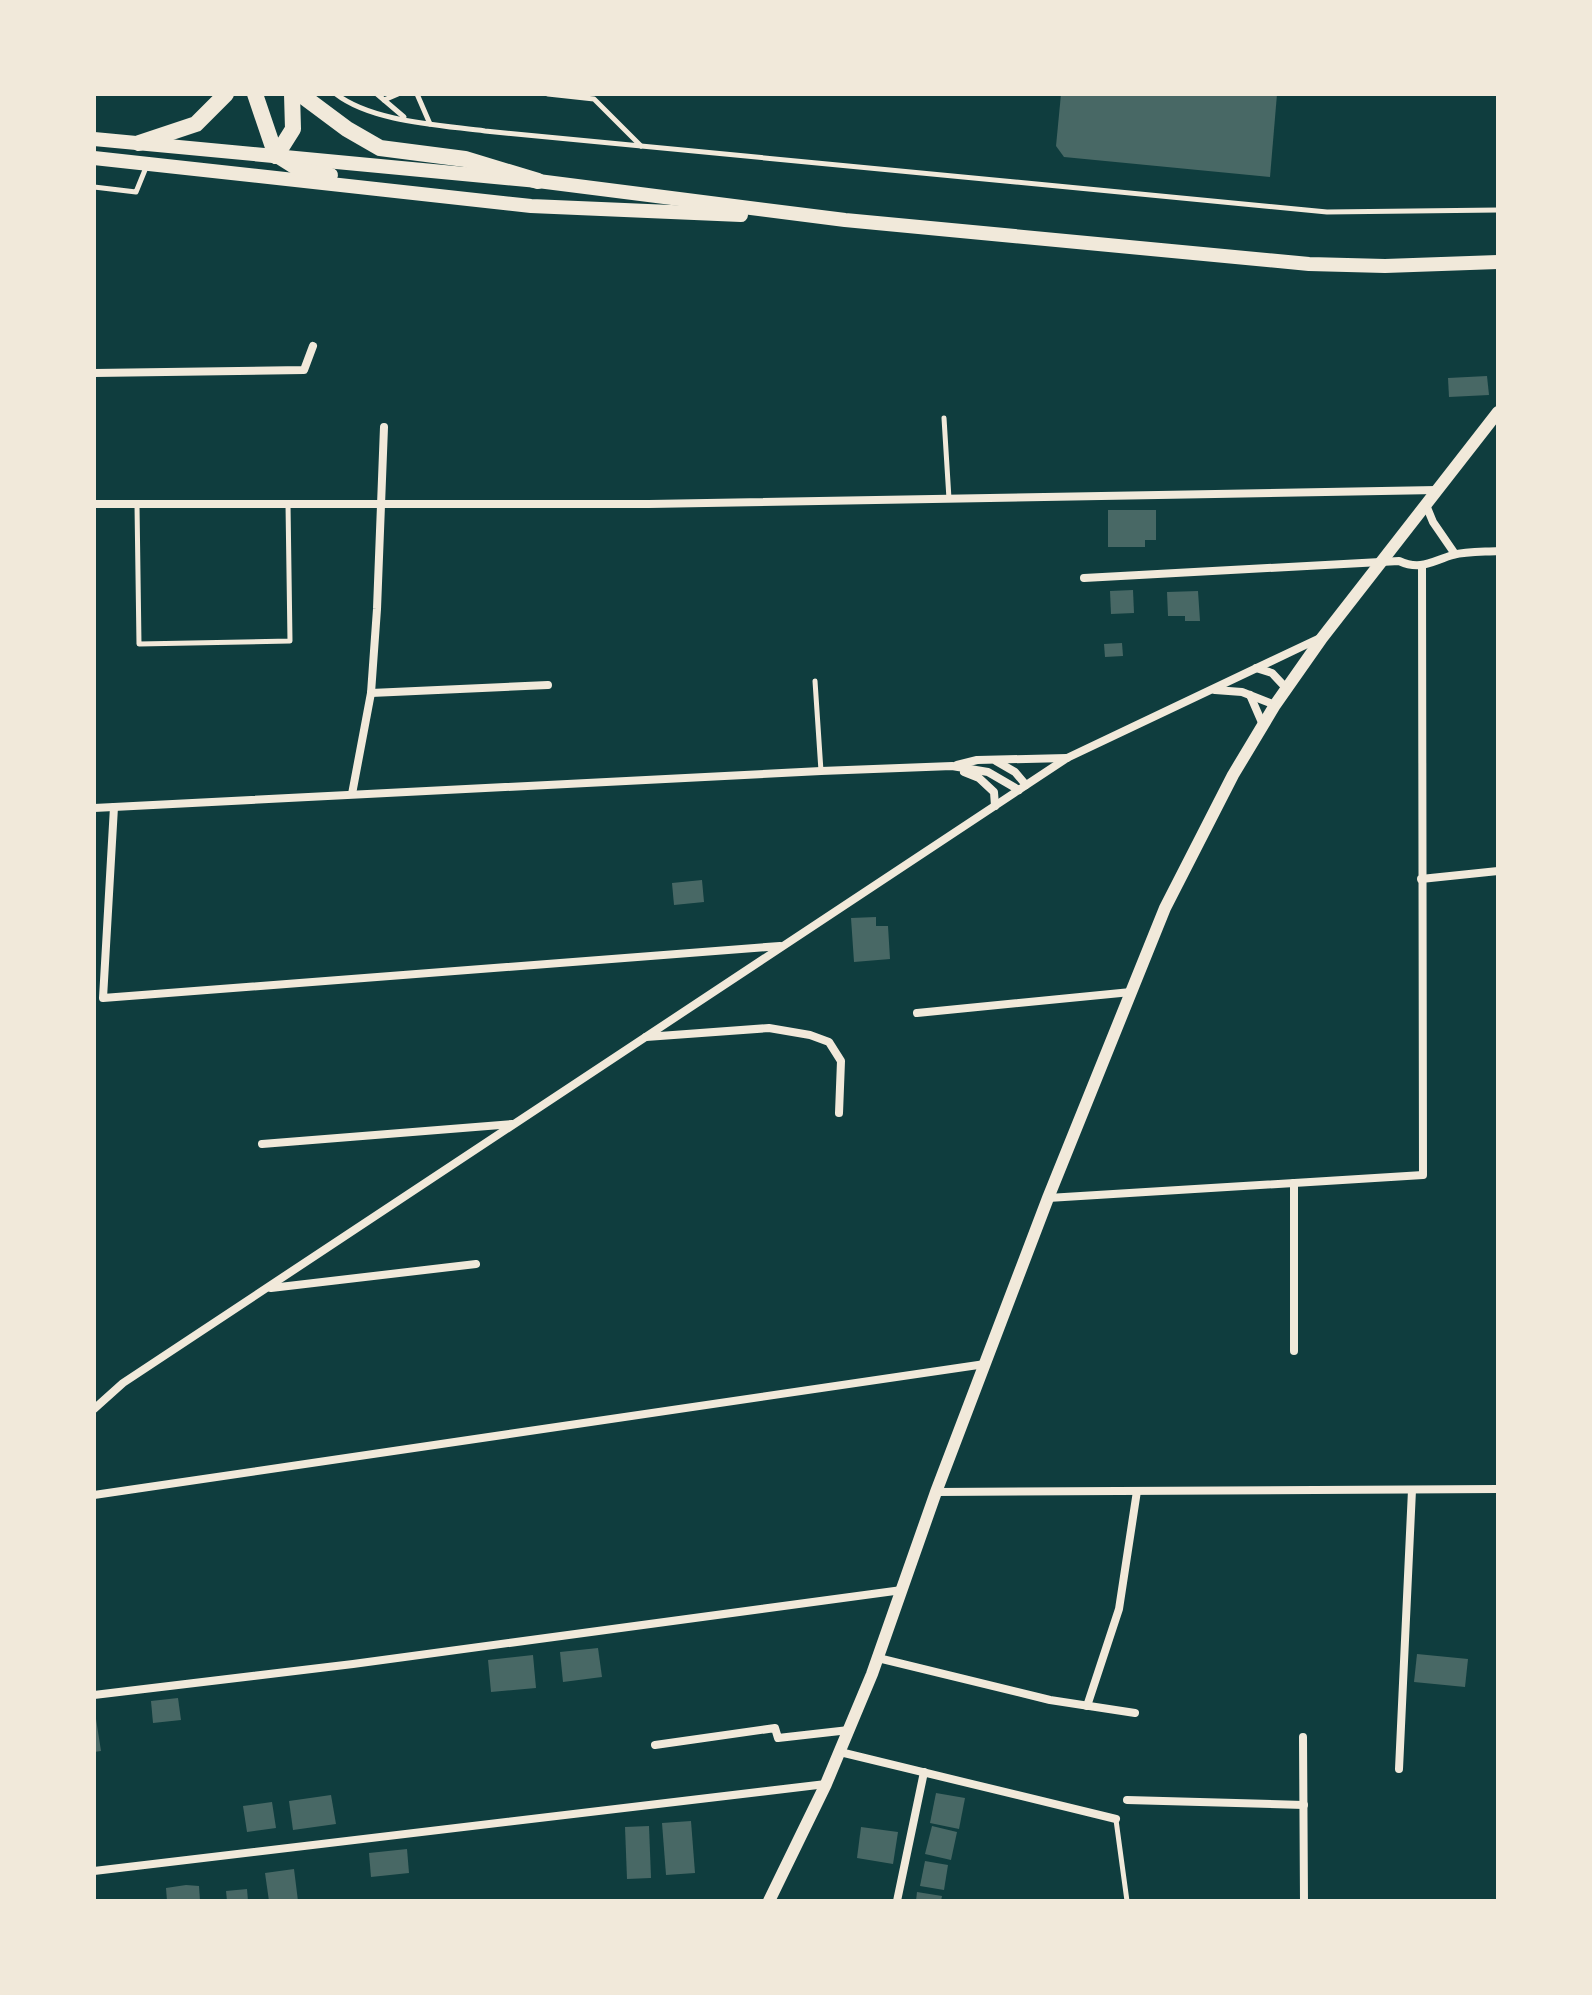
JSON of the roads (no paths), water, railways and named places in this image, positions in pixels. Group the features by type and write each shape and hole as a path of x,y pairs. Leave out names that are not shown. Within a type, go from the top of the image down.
{"highway":[{"path":"139,143 196,124 226,94"},
{"path":"255,94 276,156"},
{"path":"276,156 293,129 292,94"},
{"path":"300,94 347,129 380,148 465,159 538,181"}],"main road":[{"path":"94,139 538,181 845,220 1309,264 1385,266 1498,262"},
{"path":"94,156 149,155 257,166 276,156"},
{"path":"94,156 531,206 845,220"},
{"path":"276,156 299,170 531,206"}],"street":[{"path":"94,373 304,370 313,346"},
{"path":"769,1901 826,1784 878,1658 936,1492 1048,1198 1165,908 1233,775 1275,705 1322,638 1498,412"},
{"path":"352,794 371,693 384,427"},
{"path":"94,504 649,504 1437,490"},
{"path":"1426,505 1433,522 1455,554"},
{"path":"1084,578 1399,561 1410,566 1433,564 1455,554 1498,551"},
{"path":"1048,1198 1423,1175 1422,565"},
{"path":"94,1409 123,1383 1067,758 1322,638"},
{"path":"1256,668 1272,673 1287,689"},
{"path":"371,693 548,685"},
{"path":"1214,690 1250,695 1275,705"},
{"path":"1250,695 1263,725"},
{"path":"94,808 952,766 977,760 1067,758"},
{"path":"993,760 1015,772 1022,788"},
{"path":"952,766 988,772 1022,788"},
{"path":"952,766 979,778 994,792 995,806"},
{"path":"114,807 103,998 784,946"},
{"path":"1421,879 1498,871"},
{"path":"917,1013 1131,992"},
{"path":"645,1037 769,1028 810,1035 829,1042 841,1061 839,1113"},
{"path":"262,1144 515,1124"},
{"path":"1294,1183 1294,1351"},
{"path":"266,1288 476,1264"},
{"path":"94,1495 985,1364"},
{"path":"936,1492 1498,1489"},
{"path":"1399,1769 1412,1490"},
{"path":"1087,1706 1119,1609 1137,1491"},
{"path":"94,1695 353,1664 902,1590"},
{"path":"878,1658 1050,1700 1135,1713"},
{"path":"655,1745 775,1728 778,1738 849,1730"},
{"path":"1303,1737 1304,1901"},
{"path":"840,1752 1116,1819"},
{"path":"897,1901 924,1772"},
{"path":"94,1871 826,1784"},
{"path":"1127,1800 1304,1805"}],"lane":[{"path":"336,94 362,110 430,124 642,146 1327,212 1498,210"},
{"path":"377,94 404,118"},
{"path":"384,100 398,94"},
{"path":"417,94 430,124"},
{"path":"548,94 594,99 642,146"},
{"path":"94,187 136,192 147,164"},
{"path":"944,418 949,499"},
{"path":"137,504 139,644 290,641 288,504"},
{"path":"815,681 821,771"},
{"path":"1116,1819 1127,1901"}]}
